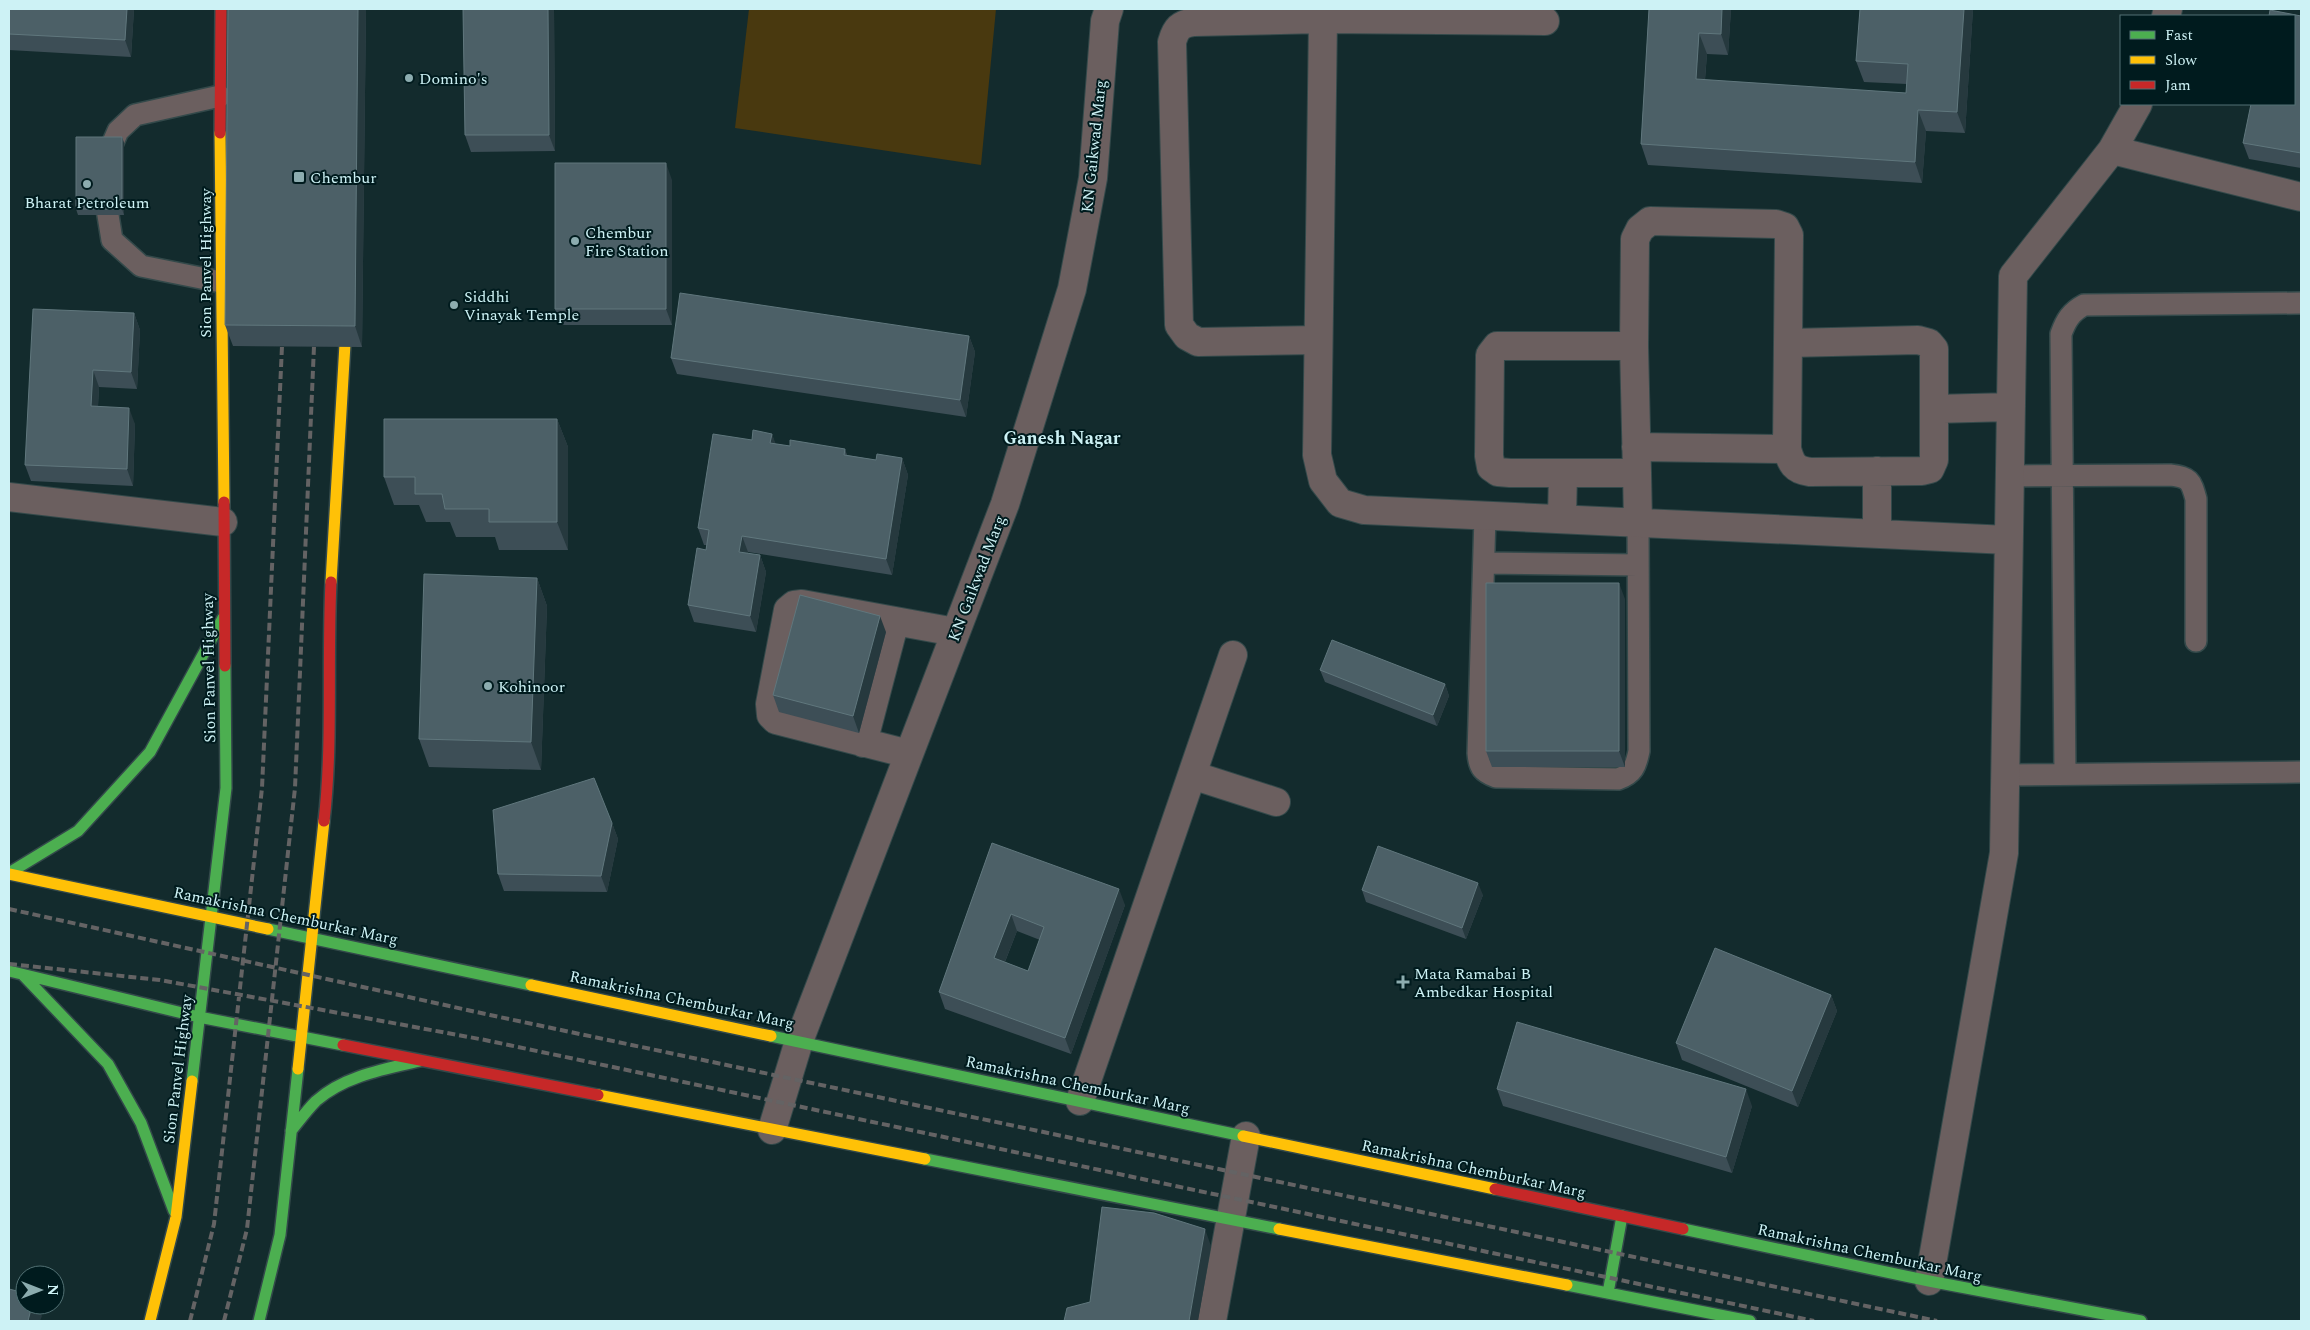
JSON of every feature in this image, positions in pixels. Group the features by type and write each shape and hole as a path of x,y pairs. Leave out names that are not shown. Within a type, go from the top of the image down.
{"main road":[{"name":"Sion Panvel Highway","path":"150,1321 176,1217 226,788 221,282 221,9"},
{"path":"260,1321 280,1235 328,788 328,644 348,302"},
{"path":"9,873 78,831 150,752 224,616"},
{"name":"Ramakrishna Chemburkar Marg","path":"9,873 1929,1281 2141,1321"},
{"path":"9,971 199,1017 301,1038 1750,1321"},
{"path":"24,975 108,1064 141,1123 176,1217"},
{"path":"291,1131 318,1099 340,1085 375,1072 420,1061"},
{"path":"1608,1293 1622,1216"},
{"path":"2062,1321 2065,1308"}],"street":[{"name":"KN Gaikwad Marg","path":"772,1130 799,1041 1004,504 1072,290 1093,178 1106,21 1109,9"},
{"path":"1318,340 1198,342 1187,336 1179,324 1172,42 1175,31 1181,24 1194,22 1322,19 1544,21"},
{"path":"1322,19 1317,455 1323,481 1340,502 1364,510 2008,540"},
{"path":"1929,1281 2004,852 2013,276 2112,150 2137,105"},
{"path":"2112,150 2301,198"},
{"path":"1638,522 1634,346 1635,238 1640,229 1650,221 1776,224 1785,227 1789,235 1787,449 1792,464 1799,471 1930,470 1934,460 1934,349 1929,343 1918,340 1789,343"},
{"path":"1634,346 1503,346 1493,349 1490,355 1489,456 1491,467 1498,472 1563,473 1637,460 1787,449"},
{"path":"1934,409 2011,407"},
{"path":"1877,471 1877,533"},
{"path":"1562,518 1563,473"},
{"path":"9,497 223,522"},
{"path":"908,754 776,720 771,715 770,704 788,610 794,605 802,604 955,632"},
{"path":"863,743 895,621"},
{"path":"1080,1101 1233,655"},
{"path":"1192,775 1276,802"},
{"path":"1212,1321 1246,1136"}],"lane":[{"path":"220,96 136,115 118,131 108,154 106,204 112,240 141,266 221,282 260,282"},
{"path":"2065,774 2061,334 2073,311 2084,305 2301,303"},
{"path":"2009,476 2170,475 2185,477 2192,484 2196,498 2196,642"},
{"path":"1485,516 1478,764 1484,772 1496,777 1618,779 1629,775 1636,766 1639,751 1638,522"},
{"path":"1484,563 1638,565"},
{"path":"2005,775 2301,772"}],"shaded area":[{"path":"749,9 996,9 981,165 735,128"}],"building":[{"path":"9,9 127,9 125,40 9,34"},
{"name":"Chembur","path":"228,9 358,9 355,326 225,325"},
{"path":"463,9 548,9 549,135 465,135"},
{"path":"1649,9 1722,9 1721,34 1699,33 1696,79 1906,93 1908,64 1856,61 1860,9 1964,9 1957,112 1918,110 1915,162 1641,144"},
{"path":"2270,10 2301,16 2301,153 2243,143 2251,105 2295,105 2295,15 2269,15"},
{"path":"76,137 122,137 122,209 76,209"},
{"path":"555,163 666,163 666,309 555,309"},
{"path":"680,293 969,336 960,400 671,358"},
{"path":"33,309 134,313 131,372 93,370 91,406 129,408 127,469 25,465"},
{"path":"384,419 557,419 557,522 489,522 489,509 445,509 442,494 415,494 415,477 384,477"},
{"path":"753,430 772,434 770,443 790,446 790,440 845,449 844,455 876,460 877,454 902,458 886,559 742,536 739,552 760,555 750,616 688,605 697,548 706,550 709,530 698,528 713,434 752,440"},
{"name":"Kohinoor","path":"424,574 537,578 531,742 419,739"},
{"path":"1486,583 1619,583 1619,751 1486,751"},
{"path":"800,595 880,616 853,716 773,695"},
{"path":"1332,640 1445,684 1433,715 1320,670"},
{"path":"594,778 612,823 601,876 498,874 493,810"},
{"path":"992,843 1119,889 1065,1038 939,992","holes":["1011,914 1044,927 1028,971 994,958"]},
{"path":"1378,846 1478,883 1462,928 1362,890"},
{"path":"1715,948 1831,995 1792,1091 1676,1043"},
{"path":"1517,1022 1746,1089 1726,1157 1497,1089"},
{"path":"1102,1207 1154,1213 1205,1229 1189,1321 1064,1321 1067,1308 1090,1302"},
{"path":"9,1289 15,1290 15,1315 30,1315 28,1321 9,1321"}],"railway":[{"path":"190,1321 214,1224 262,788 282,346"},
{"path":"224,1321 247,1229 295,788 314,346"},
{"path":"9,909 490,1015 1937,1321"},
{"path":"9,964 160,980 485,1040 1814,1321"}],"traffic: fast":[{"path":"9,873 78,831 150,752 223,618"},
{"path":"192,1081 226,788 225,666"},
{"path":"268,929 531,985"},
{"path":"9,971 199,1017 343,1045"},
{"path":"23,975 108,1064 141,1123 174,1211"},
{"path":"771,1036 1243,1136"},
{"path":"291,1131 316,1101 339,1085 365,1075 420,1061"},
{"path":"259,1321 280,1235 298,1069"},
{"path":"925,1159 1279,1229"},
{"path":"1608,1293 1622,1216"},
{"path":"1683,1229 1929,1281 2141,1321"},
{"path":"1567,1285 1750,1321"}],"traffic: slow":[{"path":"220,133 224,502"},
{"path":"331,582 347,310"},
{"path":"298,1069 324,821"},
{"path":"9,874 268,929"},
{"path":"531,985 771,1036"},
{"path":"150,1321 176,1217 192,1081"},
{"path":"598,1095 925,1159"},
{"path":"1243,1136 1495,1189"},
{"path":"1279,1229 1567,1285"}],"traffic: jam":[{"path":"220,133 221,9"},
{"path":"224,502 225,666"},
{"path":"324,821 329,732 331,582"},
{"path":"343,1045 598,1095"},
{"path":"1495,1189 1683,1229"}],"place":[{"name":"Domino's","path":"409,78"},
{"name":"Chembur","path":"299,177"},
{"name":"Bharat Petroleum","path":"87,184"},
{"name":"Chembur Fire Station","path":"575,241"},
{"name":"Siddhi Vinayak Temple","path":"454,305"},
{"name":"Kohinoor","path":"488,686"},
{"name":"Mata Ramabai B Ambedkar Hospital","path":"1403,982"}],"district":[{"name":"Ganesh Nagar","path":"1062,438"}]}
